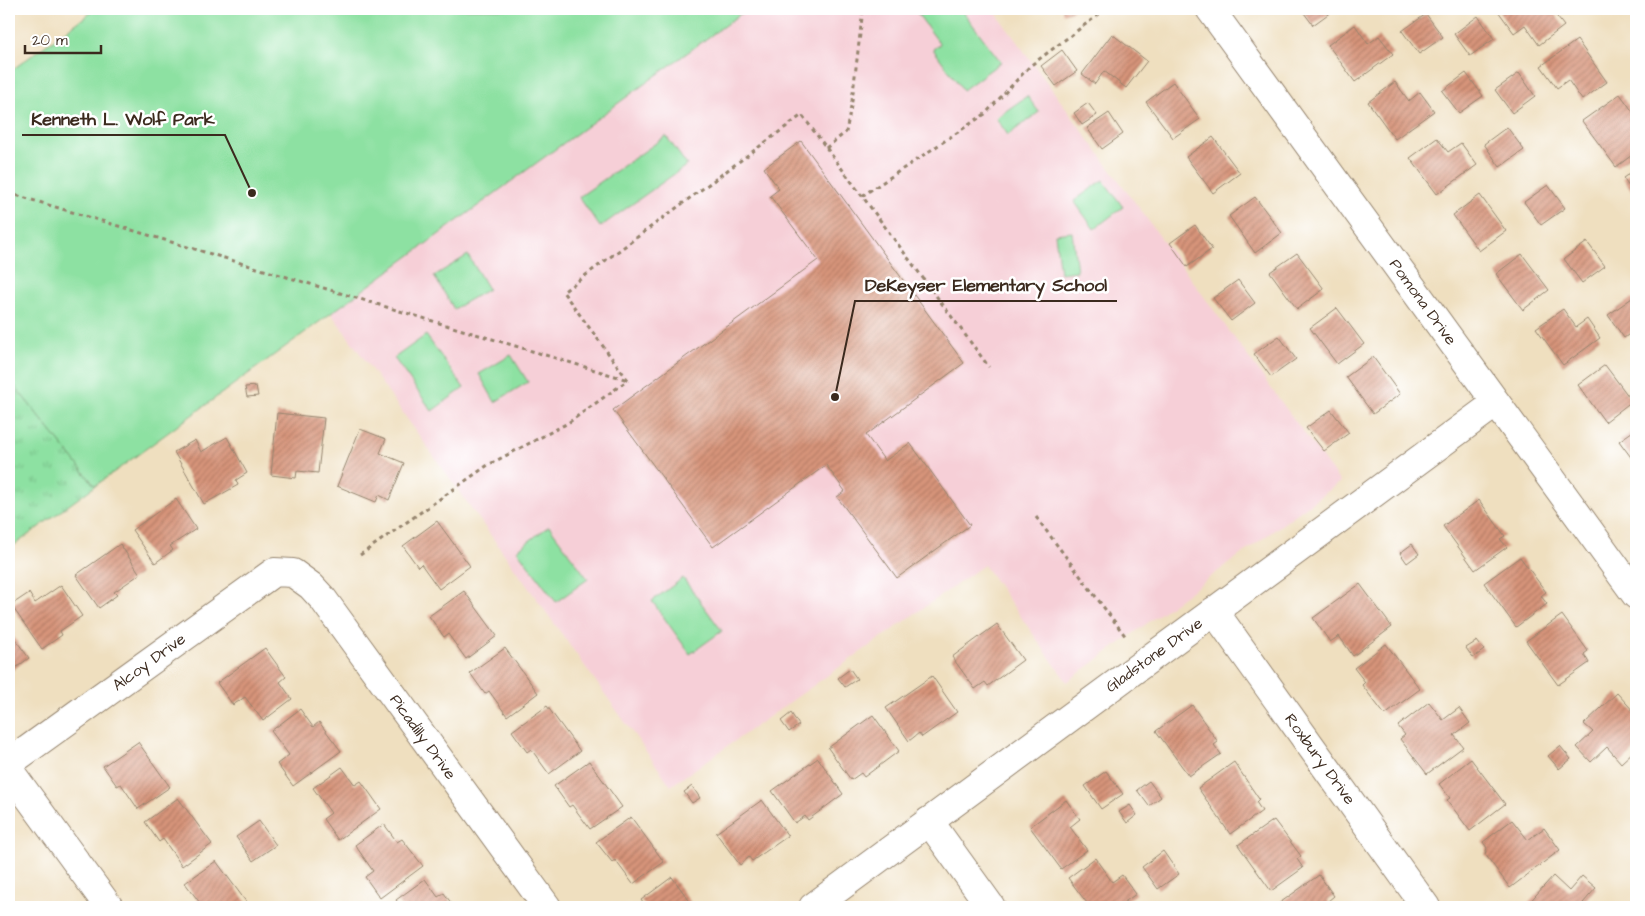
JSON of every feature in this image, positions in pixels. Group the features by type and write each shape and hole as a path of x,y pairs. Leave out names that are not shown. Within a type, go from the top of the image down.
{"street":[{"name":"Pomona Drive","path":"1210,9 1636,595"},
{"name":"Gladstone Drive","path":"813,907 1496,403"},
{"name":"Alcoy Drive","path":"9,764 274,572 293,573"},
{"name":"Picadilly Drive","path":"293,573 311,586 323,599 547,907"},
{"name":"Roxbury Drive","path":"1214,611 1426,907"},
{"path":"9,770 109,907"},
{"path":"929,822 991,907"}],"path":[{"path":"826,148 846,132 852,101 863,9"},
{"path":"862,196 985,114 1030,66 1106,9"},
{"path":"628,380 563,292 802,115 989,367"},
{"path":"9,192 628,380"},
{"path":"360,555 488,465 568,424 628,380"},
{"path":"1036,517 1126,638"}],"shaded area":[{"path":"747,9 993,9 1340,482 1067,682 984,565 671,786 331,313"}],"green space":[{"path":"96,9 747,9 95,486 9,379 9,72"},
{"path":"914,9 961,9 1001,62 963,90 933,49 940,44"},
{"path":"1027,96 1039,112 1008,135 996,118"},
{"path":"666,136 687,165 600,227 579,197"},
{"path":"1103,180 1123,207 1094,229 1074,201"},
{"path":"1072,232 1077,271 1060,273 1055,234"},
{"path":"468,255 488,289 454,309 434,276"},
{"path":"426,335 464,388 432,411 394,358"},
{"path":"511,355 528,382 495,402 479,374"},
{"path":"9,379 95,486 9,549"},
{"path":"549,526 588,579 556,602 517,550"},
{"path":"683,578 722,631 690,654 652,601"}],"building":[{"path":"1062,9 1077,9 1063,14"},
{"path":"1301,9 1335,9 1313,25"},
{"path":"1501,9 1551,9 1564,26 1539,45 1525,25 1514,33 1498,11"},
{"path":"1426,14 1443,37 1419,54 1402,31"},
{"path":"1478,16 1494,39 1470,56 1454,34"},
{"path":"1355,25 1368,44 1379,36 1393,54 1355,82 1328,45"},
{"path":"1112,34 1147,61 1126,88 1104,71 1095,84 1082,74"},
{"path":"1577,40 1607,82 1582,100 1568,80 1557,88 1541,66"},
{"path":"1062,50 1077,71 1056,86 1041,66"},
{"path":"1466,73 1483,96 1459,113 1442,91"},
{"path":"1519,73 1535,96 1512,113 1495,90"},
{"path":"1173,82 1200,119 1173,138 1146,102"},
{"path":"1395,82 1409,101 1420,92 1434,111 1395,139 1368,102"},
{"path":"1620,94 1636,116 1636,152 1616,167 1582,121"},
{"path":"1088,103 1097,115 1082,125 1074,113"},
{"path":"1109,113 1123,134 1102,149 1087,128"},
{"path":"1507,127 1524,150 1500,167 1484,144"},
{"path":"1213,137 1240,173 1213,193 1186,157"},
{"path":"1437,138 1448,152 1461,143 1477,165 1437,194 1410,158"},
{"path":"801,141 964,363 866,435 885,461 910,443 970,525 897,578 837,497 845,491 826,465 713,547 613,410 818,260 770,196 779,189 764,168"},
{"path":"1636,169 1636,197 1623,178"},
{"path":"1548,185 1565,208 1541,225 1524,202"},
{"path":"1480,195 1506,231 1479,251 1453,215"},
{"path":"1255,197 1282,233 1255,253 1229,216"},
{"path":"1195,225 1212,249 1187,267 1170,243"},
{"path":"1587,242 1605,266 1582,283 1564,259"},
{"path":"1297,253 1324,289 1297,309 1270,272"},
{"path":"1522,254 1549,290 1523,310 1496,274"},
{"path":"1238,280 1255,303 1231,321 1213,298"},
{"path":"1632,298 1636,304 1636,329 1624,338 1608,315"},
{"path":"1337,308 1364,344 1337,364 1310,328"},
{"path":"1563,309 1576,327 1587,319 1600,338 1563,365 1536,328"},
{"path":"1279,336 1296,359 1271,377 1254,354"},
{"path":"1373,357 1400,394 1373,414 1346,377"},
{"path":"1605,365 1632,401 1605,422 1578,385"},
{"path":"256,386 258,396 247,397 245,387"},
{"path":"1331,410 1349,433 1324,451 1306,428"},
{"path":"277,413 324,418 318,473 297,471 296,478 271,475"},
{"path":"360,429 386,439 380,453 404,463 389,500 379,495 376,502 337,486"},
{"path":"1636,429 1636,464 1619,441"},
{"path":"227,437 247,473 236,480 238,485 204,504 174,452 195,440 201,452"},
{"path":"176,499 196,529 170,546 173,550 155,563 132,530"},
{"path":"1479,500 1505,536 1500,539 1507,547 1475,570 1443,526"},
{"path":"437,521 470,566 439,589 421,564 418,567 403,546"},
{"path":"120,544 140,574 114,592 117,595 99,608 76,575"},
{"path":"1412,544 1419,554 1407,563 1400,553"},
{"path":"1520,557 1546,592 1541,596 1547,604 1516,627 1484,583"},
{"path":"1360,584 1392,627 1353,656 1339,636 1330,642 1313,618"},
{"path":"61,585 82,616 60,631 62,635 42,649 11,605 29,593 35,603"},
{"path":"464,591 497,636 466,659 448,634 444,637 429,616"},
{"path":"1562,615 1588,651 1584,654 1589,663 1558,685 1526,641"},
{"path":"997,624 1023,660 988,686 985,682 975,689 952,657"},
{"path":"9,631 29,658 9,673"},
{"path":"1477,641 1484,650 1473,658 1466,648"},
{"path":"1386,644 1420,689 1385,715 1362,685 1365,682 1354,668"},
{"path":"265,648 286,677 280,682 292,699 263,721 245,697 233,705 217,683"},
{"path":"505,648 538,693 507,716 489,691 485,694 470,673"},
{"path":"850,669 857,679 845,687 838,678"},
{"path":"932,676 957,712 922,737 919,733 909,741 886,708"},
{"path":"1617,693 1636,714 1636,749 1621,763 1607,747 1591,762 1577,747 1593,732 1584,724"},
{"path":"1429,702 1443,720 1459,708 1470,723 1454,735 1463,747 1427,774 1400,739 1405,735 1398,726"},
{"path":"1192,705 1218,742 1214,745 1221,754 1189,776 1156,731"},
{"path":"547,706 580,751 549,774 531,749 527,752 512,731"},
{"path":"300,709 313,727 319,722 341,751 293,786 277,764 289,755 271,731"},
{"path":"791,713 799,725 789,732 781,721"},
{"path":"873,715 899,751 864,777 861,773 851,780 828,748"},
{"path":"138,742 170,787 138,809 121,784 117,786 103,766"},
{"path":"1560,746 1571,759 1559,769 1548,756"},
{"path":"818,758 843,794 808,820 805,816 795,823 772,791"},
{"path":"1471,759 1505,804 1470,831 1447,800 1450,798 1439,784"},
{"path":"589,761 622,807 590,829 572,805 569,807 554,786"},
{"path":"1234,762 1259,799 1256,802 1262,811 1230,834 1198,788"},
{"path":"342,767 355,785 361,781 381,809 338,840 323,819 331,813 313,788"},
{"path":"1106,771 1123,794 1101,809 1085,786"},
{"path":"1149,781 1161,797 1149,806 1137,790"},
{"path":"692,786 700,798 692,803 684,792"},
{"path":"178,798 212,844 182,866 163,839 159,842 145,822"},
{"path":"762,800 788,836 752,861 749,857 740,865 716,833"},
{"path":"1066,800 1080,819 1070,827 1087,850 1061,869 1030,827"},
{"path":"1130,805 1137,815 1127,823 1119,812"},
{"path":"631,817 664,862 633,884 615,860 612,862 596,842"},
{"path":"1274,820 1301,856 1297,859 1303,868 1271,891 1238,845"},
{"path":"1512,820 1528,840 1544,828 1560,850 1510,888 1485,854 1487,848 1483,842"},
{"path":"259,821 276,845 253,861 236,837"},
{"path":"384,824 397,842 402,839 423,866 380,898 365,877 373,871 355,845"},
{"path":"1163,851 1179,874 1158,889 1142,867"},
{"path":"1095,858 1112,882 1122,875 1136,894 1117,907 1090,907 1068,878"},
{"path":"216,861 250,907 203,907 185,883"},
{"path":"1319,875 1334,896 1328,901 1332,907 1274,907"},
{"path":"1553,876 1569,891 1582,876 1596,888 1583,903 1587,907 1529,907 1527,905"},
{"path":"672,877 694,907 646,907 641,900"},
{"path":"425,879 438,897 444,893 454,907 401,907 396,900"}],"place":[{"name":"Kenneth L. Wolf Park","path":"252,193"},
{"name":"DeKeyser Elementary School","path":"835,397"}]}
